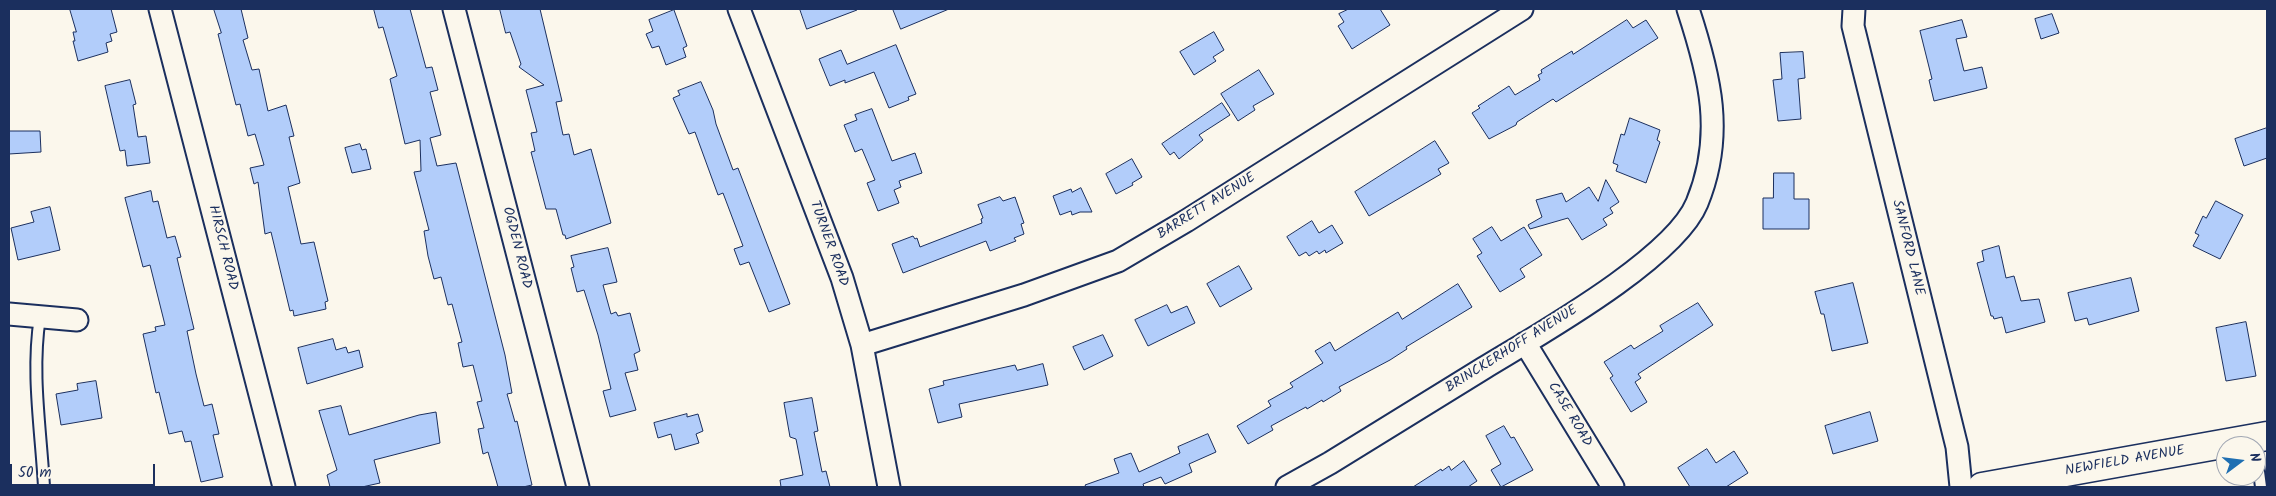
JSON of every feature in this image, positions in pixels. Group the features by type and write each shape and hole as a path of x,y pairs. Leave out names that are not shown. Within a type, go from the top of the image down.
{"main road":[{"name":"NEWFIELD AVENUE","path":"1982,487 2216,450"}],"street":[{"name":"HIRSCH ROAD","path":"160,9 284,487"},
{"name":"OGDEN ROAD","path":"454,9 578,487"},
{"name":"TURNER ROAD","path":"739,9 842,278 862,344 889,487"},
{"name":"BARRETT AVENUE","path":"862,344 1024,294 1118,261 1186,221 1522,9"},
{"name":"BRINCKERHOFF AVENUE","path":"1286,487 1330,463 1594,299 1653,256 1681,229 1696,205 1705,180 1712,150 1714,123 1705,60 1688,9"},
{"name":"SANFORD LANE","path":"1854,9 1853,26 1956,447 1961,487"},
{"path":"9,314 77,320"},
{"name":"CASE ROAD","path":"1525,343 1613,487"}],"lane":[{"path":"40,317 37,338 38,415 44,487"}],"building":[{"path":"70,9 111,9 117,32 110,34 112,41 106,43 108,52 78,61 73,41 75,41 73,32 76,32"},
{"path":"214,9 241,9 248,38 243,40 252,70 259,69 268,111 286,105 294,136 289,137 300,183 288,187 301,244 314,242 328,301 325,302 326,309 294,316 293,310 290,311 271,232 265,234 258,182 254,184 250,168 264,165 255,134 248,136 240,104 236,105 218,34 221,33"},
{"path":"374,9 410,9 426,68 432,67 438,90 430,92 441,135 430,138 437,166 456,163 505,355 512,393 507,394 515,422 517,421 532,485 498,487 488,452 483,454 478,429 484,428 477,402 482,401 473,365 463,367 458,343 462,342 452,304 448,305 441,277 434,279 428,256 424,231 429,230 414,172 421,171 420,140 405,144 390,79 397,76 383,27 379,28"},
{"path":"500,9 540,9 562,101 556,102 563,135 569,134 574,155 591,149 611,223 566,239 565,235 563,235 556,209 546,209 531,152 535,151 531,133 537,132 526,90 544,85 519,67 521,64 510,32 506,33"},
{"path":"800,9 856,9 857,10 807,29"},
{"path":"893,9 949,9 901,29"},
{"path":"1349,9 1380,9 1390,25 1352,49 1338,26 1344,22 1339,14"},
{"path":"674,10 687,46 683,48 686,57 666,65 659,46 652,48 646,34 653,31 649,20"},
{"path":"2052,14 2059,33 2041,39 2035,19"},
{"path":"1627,20 1633,28 1646,20 1658,38 1556,102 1553,99 1517,122 1516,125 1489,139 1472,113 1480,108 1478,106 1509,86 1515,95 1540,80 1538,75 1542,73 1541,70 1572,51 1573,54"},
{"path":"1962,20 1967,37 1956,39 1964,71 1982,67 1987,88 1934,101 1929,80 1932,79 1920,31"},
{"path":"1214,32 1224,50 1213,57 1216,61 1194,75 1180,52"},
{"path":"896,45 916,94 908,97 909,100 889,108 874,72 845,83 845,80 830,86 819,59 841,50 847,64"},
{"path":"1803,52 1805,78 1798,79 1801,119 1778,121 1773,80 1782,79 1780,53"},
{"path":"1259,70 1274,94 1253,106 1255,110 1238,121 1221,94"},
{"path":"130,80 136,104 133,105 138,137 146,136 150,163 127,166 125,150 120,151 105,86"},
{"path":"701,82 713,110 716,124 733,170 738,168 790,304 769,312 749,262 740,265 734,249 743,246 723,193 718,195 695,132 689,134 673,98 680,95 678,91"},
{"path":"1222,103 1230,115 1199,135 1203,140 1179,159 1174,152 1170,155 1162,144"},
{"path":"872,109 892,161 915,153 922,173 899,181 901,187 894,190 899,203 878,211 867,183 875,180 862,149 855,152 844,125 857,120 855,115"},
{"path":"1630,118 1660,130 1657,140 1660,142 1646,183 1616,171 1618,165 1613,163 1621,134 1624,135"},
{"path":"2267,128 2267,158 2244,166 2235,139"},
{"path":"9,131 40,131 41,152 9,154"},
{"path":"1435,141 1449,163 1438,169 1441,174 1369,216 1355,192"},
{"path":"360,144 362,150 366,149 371,169 352,173 345,148"},
{"path":"1132,159 1142,177 1132,183 1133,185 1116,194 1106,174"},
{"path":"1774,173 1794,173 1794,199 1809,199 1809,229 1763,229 1763,198 1773,198"},
{"path":"1606,180 1619,202 1610,208 1613,213 1603,219 1607,225 1582,240 1568,218 1530,229 1528,225 1542,217 1536,200 1562,193 1566,202 1589,187 1598,201"},
{"path":"1081,188 1092,212 1080,212 1072,215 1071,211 1060,215 1053,196 1071,189 1072,192"},
{"path":"151,191 153,202 158,201 167,238 175,236 181,257 177,258 194,329 187,331 196,374 204,406 212,404 219,434 213,435 223,477 201,482 191,441 185,442 182,431 169,434 159,392 156,393 143,334 156,331 155,327 165,325 150,265 143,267 125,198"},
{"path":"1000,197 1003,201 1015,197 1024,223 1021,224 1024,234 1014,238 1016,241 990,251 986,241 903,273 892,244 913,236 915,239 917,238 920,247 982,223 981,219 983,218 978,205"},
{"path":"2216,201 2243,215 2220,259 2193,246 2199,235 2195,233 2203,216 2206,218"},
{"path":"50,207 60,250 18,260 11,228 34,222 31,212"},
{"path":"1312,221 1319,233 1332,225 1343,243 1326,253 1325,250 1319,254 1317,251 1309,256 1306,252 1299,256 1287,237"},
{"path":"1492,227 1501,241 1524,227 1542,255 1520,269 1525,277 1500,292 1477,256 1482,253 1473,239"},
{"path":"1999,246 2006,278 2014,276 2021,301 2039,299 2045,322 2006,333 2002,317 1994,319 1991,316 1977,263 1984,261 1982,251"},
{"path":"608,248 617,282 603,285 611,314 616,312 618,316 630,313 640,351 634,354 638,370 625,373 636,410 610,417 603,391 611,389 598,335 584,290 577,292 571,268 574,267 571,256"},
{"path":"1239,266 1252,289 1220,307 1207,284"},
{"path":"2131,278 2139,311 2089,325 2087,318 2075,321 2068,293"},
{"path":"1853,283 1868,343 1832,351 1824,314 1821,314 1815,292"},
{"path":"1458,284 1472,307 1406,347 1407,349 1390,360 1339,387 1341,391 1323,402 1322,400 1307,409 1306,407 1271,426 1273,430 1248,444 1237,426 1271,406 1268,401 1293,387 1290,383 1323,363 1315,351 1330,342 1335,351 1398,312 1402,319"},
{"path":"1698,303 1713,325 1638,374 1641,378 1635,382 1647,402 1631,412 1610,378 1613,376 1604,362 1631,345 1634,349 1663,331 1660,326"},
{"path":"1167,305 1171,313 1187,306 1195,323 1148,346 1135,320"},
{"path":"2246,322 2256,376 2226,381 2216,328"},
{"path":"1103,335 1113,356 1084,370 1073,347"},
{"path":"333,339 336,350 346,347 348,353 359,350 363,367 307,384 298,348"},
{"path":"1043,364 1048,385 959,404 962,417 938,423 929,389 944,385 943,381 1015,365 1017,370"},
{"path":"96,381 102,418 61,425 56,394 78,390 77,384"},
{"path":"812,398 818,431 814,432 822,472 826,471 830,487 781,487 780,480 803,475 796,439 790,437 784,403"},
{"path":"341,406 349,435 436,412 440,443 374,460 380,483 362,487 330,487 327,475 337,470 319,411"},
{"path":"1870,412 1878,441 1833,454 1825,426"},
{"path":"687,414 687,417 698,414 703,431 696,434 699,443 675,450 671,434 658,438 654,423"},
{"path":"1504,426 1511,438 1514,437 1533,470 1501,487 1491,470 1501,464 1486,436"},
{"path":"1208,434 1216,452 1189,464 1192,472 1165,484 1161,477 1143,484 1144,487 1086,487 1085,485 1119,473 1114,459 1131,453 1139,472 1180,453 1178,447"},
{"path":"1707,449 1716,463 1734,451 1748,473 1726,487 1690,487 1678,468"},
{"path":"1464,461 1477,481 1468,487 1413,487 1441,469 1442,471 1449,466 1451,470"}]}
